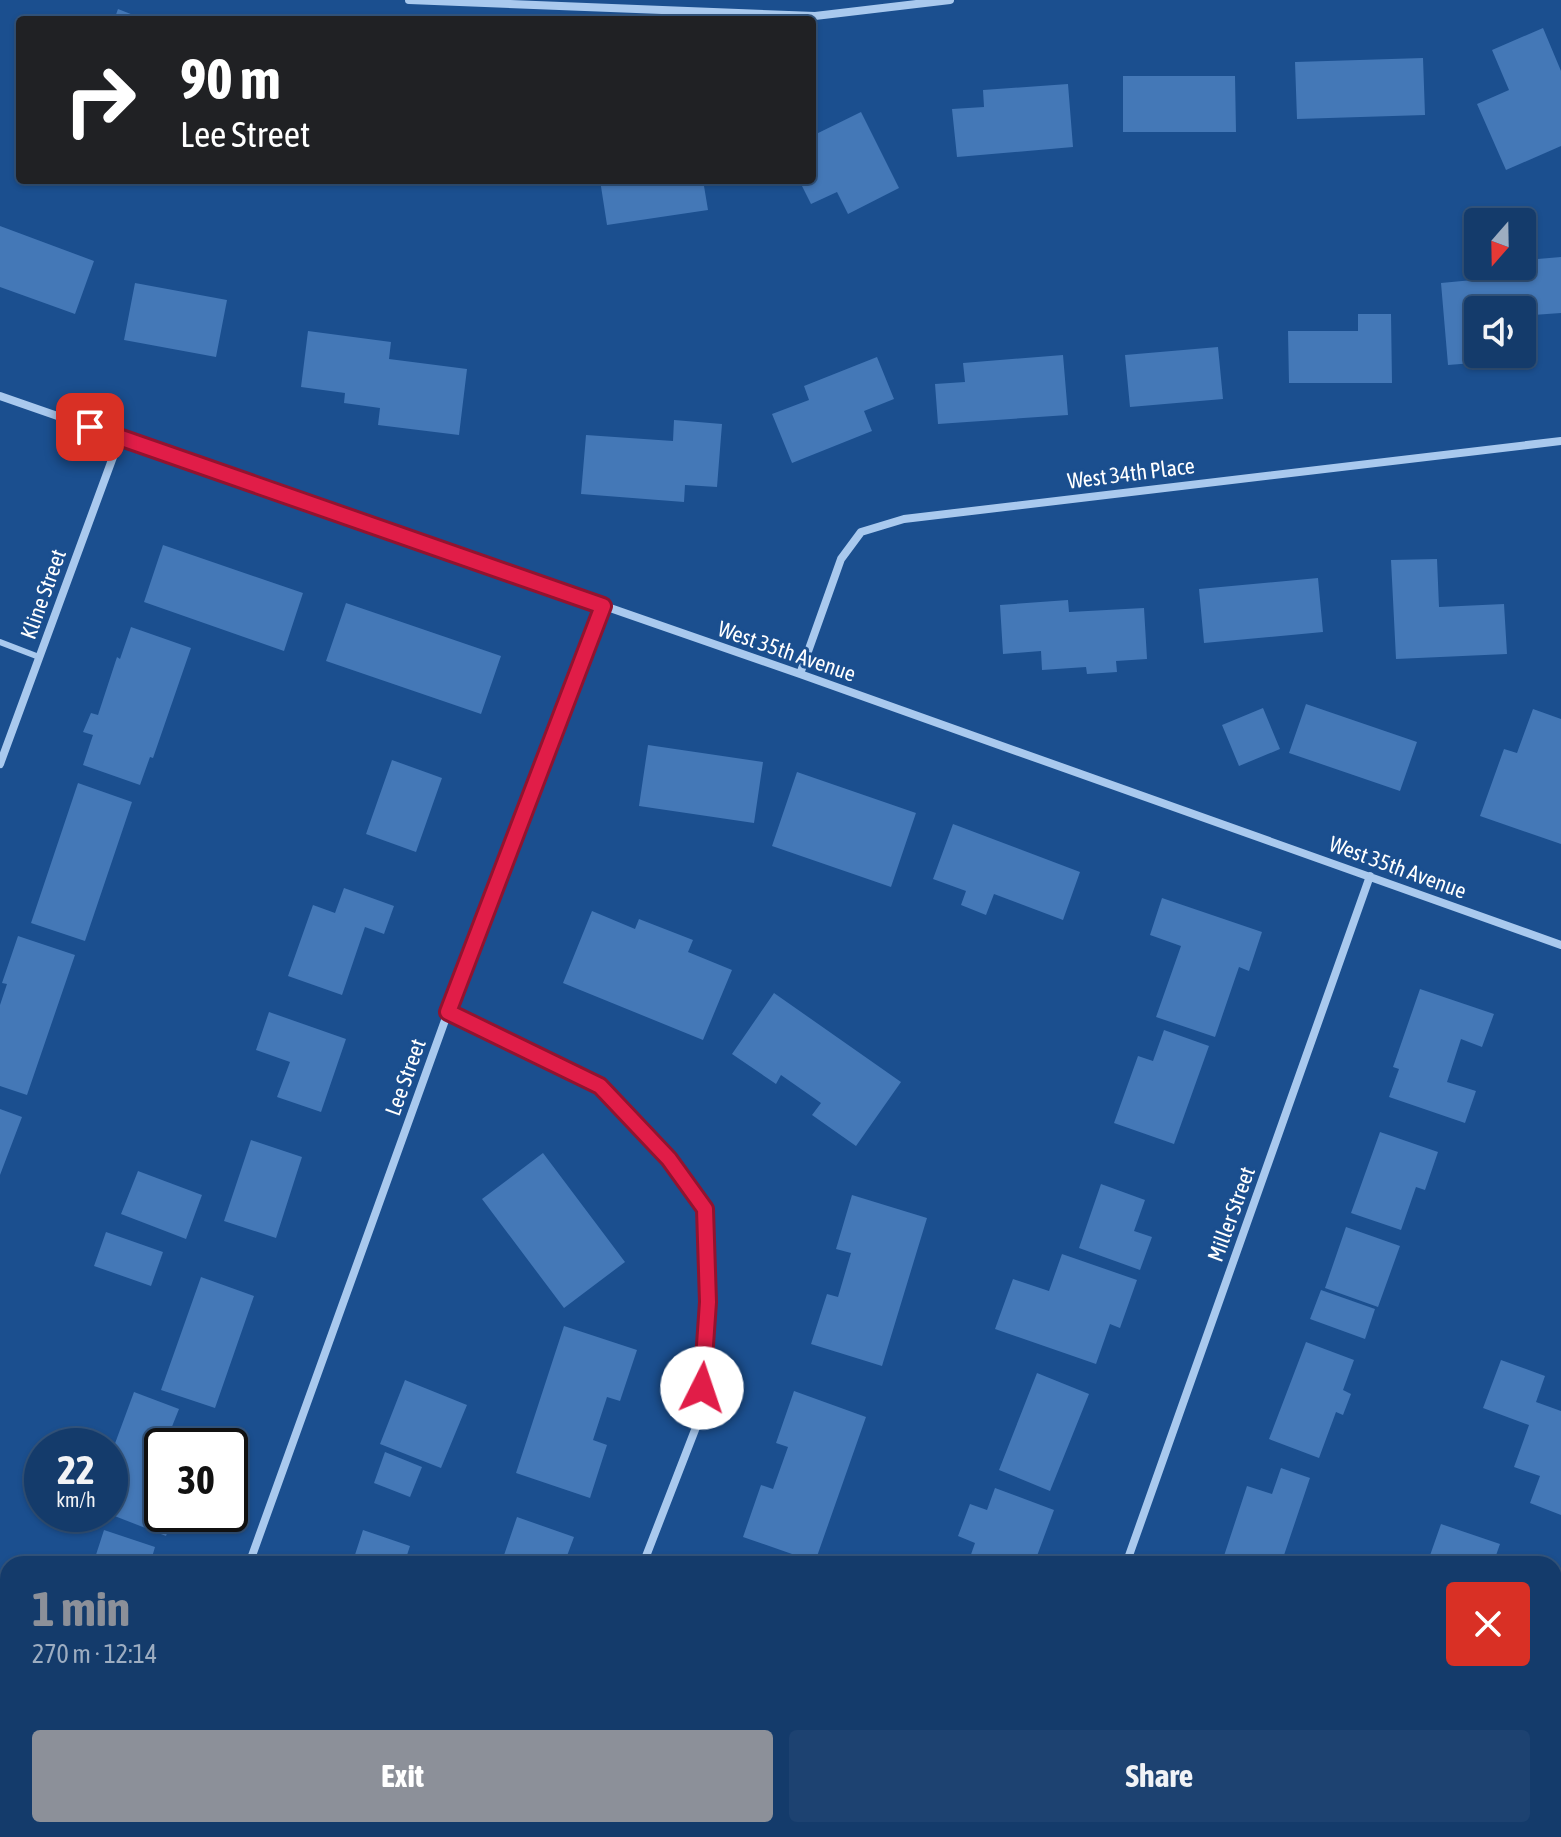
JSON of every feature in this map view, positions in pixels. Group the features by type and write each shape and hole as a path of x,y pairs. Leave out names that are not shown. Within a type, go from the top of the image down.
{"street":[{"path":"412,0 815,16 950,0"},
{"name":"West 35th Avenue","path":"0,396 800,674 1561,945"},
{"name":"Kline Street","path":"0,764 120,438"},
{"name":"West 34th Place","path":"800,674 841,559 861,532 904,519 1561,441"},
{"name":"Lee Street","path":"252,1556 448,1012 603,606"},
{"name":"Miller Street","path":"1129,1556 1370,876"},
{"path":"448,1012 600,1086 669,1159 705,1209 708,1302 700,1417 646,1556"}],"lane":[{"path":"0,642 39,657"}],"building":[{"path":"118,9 136,16 115,16"},
{"path":"1543,28 1561,71 1561,146 1506,170 1477,104 1509,90 1492,50"},
{"path":"1423,58 1425,115 1297,119 1295,62"},
{"path":"1123,76 1235,76 1236,132 1123,132"},
{"path":"1068,84 1073,147 957,157 952,109 984,107 983,90"},
{"path":"861,112 899,188 848,214 837,192 811,204 801,184 816,184 816,134"},
{"path":"601,184 704,184 708,210 607,225"},
{"path":"0,226 94,261 75,314 0,287"},
{"path":"1561,257 1561,313 1536,315 1536,296 1464,296 1464,364 1448,365 1441,283 1536,280 1536,259"},
{"path":"135,283 227,300 216,357 124,340"},
{"path":"1358,314 1391,314 1392,383 1289,383 1288,331 1358,331"},
{"path":"308,331 391,342 389,359 467,369 459,435 378,425 380,408 344,403 345,393 301,387"},
{"path":"1218,347 1223,399 1130,407 1125,355"},
{"path":"1063,355 1068,415 938,424 935,384 965,382 963,363"},
{"path":"877,357 894,399 864,411 872,431 792,463 772,414 809,400 804,386"},
{"path":"674,420 722,424 717,487 685,485 684,502 581,494 586,435 673,441"},
{"path":"163,545 303,593 284,651 144,602"},
{"path":"1437,559 1439,607 1504,604 1507,654 1396,659 1391,560"},
{"path":"1318,578 1323,632 1204,643 1199,589"},
{"path":"1068,600 1069,612 1144,608 1147,659 1116,661 1117,672 1087,674 1086,667 1042,670 1041,651 1003,654 1000,605"},
{"path":"346,603 501,656 481,714 326,661"},
{"path":"131,627 191,648 153,758 150,757 140,785 83,765 93,735 83,732 91,713 98,715 117,657 120,659"},
{"path":"1306,704 1417,742 1400,791 1289,753"},
{"path":"1263,708 1280,749 1239,766 1222,725"},
{"path":"1533,709 1561,719 1561,844 1480,816 1504,749 1517,753"},
{"path":"648,745 763,762 754,823 639,806"},
{"path":"392,760 442,778 416,852 366,834"},
{"path":"797,772 916,813 891,887 772,846"},
{"path":"78,783 132,802 85,941 31,923"},
{"path":"953,824 1080,872 1063,920 994,894 986,915 961,905 966,891 933,879"},
{"path":"344,888 394,906 384,934 365,927 342,995 288,976 313,905 335,913"},
{"path":"1162,898 1262,932 1249,971 1239,967 1215,1037 1156,1017 1181,946 1150,935"},
{"path":"592,911 635,929 639,919 693,940 688,952 732,970 703,1040 563,983"},
{"path":"18,936 75,955 27,1095 0,1086 0,1005 7,984 2,983"},
{"path":"1420,989 1494,1014 1482,1047 1461,1039 1447,1082 1476,1091 1465,1123 1389,1097 1399,1069 1393,1067"},
{"path":"774,993 901,1082 856,1146 812,1115 821,1103 781,1075 776,1084 732,1054"},
{"path":"269,1012 346,1039 321,1112 277,1097 290,1062 256,1050"},
{"path":"1164,1030 1209,1046 1174,1144 1114,1123 1138,1056 1153,1061"},
{"path":"0,1109 22,1117 0,1175"},
{"path":"1380,1132 1438,1152 1425,1190 1416,1187 1401,1230 1351,1213"},
{"path":"251,1140 302,1157 276,1238 224,1221"},
{"path":"543,1153 625,1262 564,1308 482,1199"},
{"path":"138,1171 202,1195 186,1239 121,1214"},
{"path":"1101,1184 1145,1200 1134,1231 1152,1237 1140,1270 1079,1248"},
{"path":"852,1195 927,1218 882,1366 811,1344 827,1294 838,1297 851,1253 836,1249"},
{"path":"1346,1227 1400,1246 1378,1307 1325,1288"},
{"path":"106,1232 163,1252 151,1286 94,1266"},
{"path":"1062,1254 1137,1280 1120,1328 1110,1324 1096,1364 995,1329 1013,1279 1049,1291"},
{"path":"201,1277 254,1296 215,1408 161,1390"},
{"path":"1321,1290 1375,1309 1365,1339 1310,1319"},
{"path":"564,1326 637,1350 620,1401 607,1397 593,1440 607,1445 590,1498 516,1473"},
{"path":"1306,1342 1354,1360 1343,1390 1351,1394 1343,1415 1336,1412 1319,1458 1269,1439"},
{"path":"1501,1360 1545,1376 1536,1402 1561,1411 1561,1515 1530,1503 1540,1476 1514,1467 1529,1425 1483,1408"},
{"path":"1037,1373 1089,1394 1050,1491 999,1470"},
{"path":"405,1380 467,1405 441,1468 380,1444"},
{"path":"794,1391 866,1417 817,1556 798,1556 743,1537 761,1485 773,1489 788,1447 776,1443"},
{"path":"134,1392 179,1409 171,1428 144,1428 144,1527 128,1521 128,1428 121,1428"},
{"path":"385,1452 422,1467 410,1497 374,1483"},
{"path":"1281,1468 1310,1478 1284,1556 1224,1556 1247,1486 1272,1494"},
{"path":"995,1488 1054,1510 1037,1556 970,1556 975,1543 958,1536 970,1504 987,1510"},
{"path":"517,1517 574,1537 567,1556 504,1556"},
{"path":"1441,1524 1500,1544 1496,1556 1430,1556"},
{"path":"363,1530 410,1546 407,1556 355,1556"},
{"path":"103,1532 110,1532 155,1547 152,1556 96,1556"}],"route":[{"path":"90,427 603,606 448,1012 600,1086 669,1159 705,1209 708,1302 702,1388"}]}
